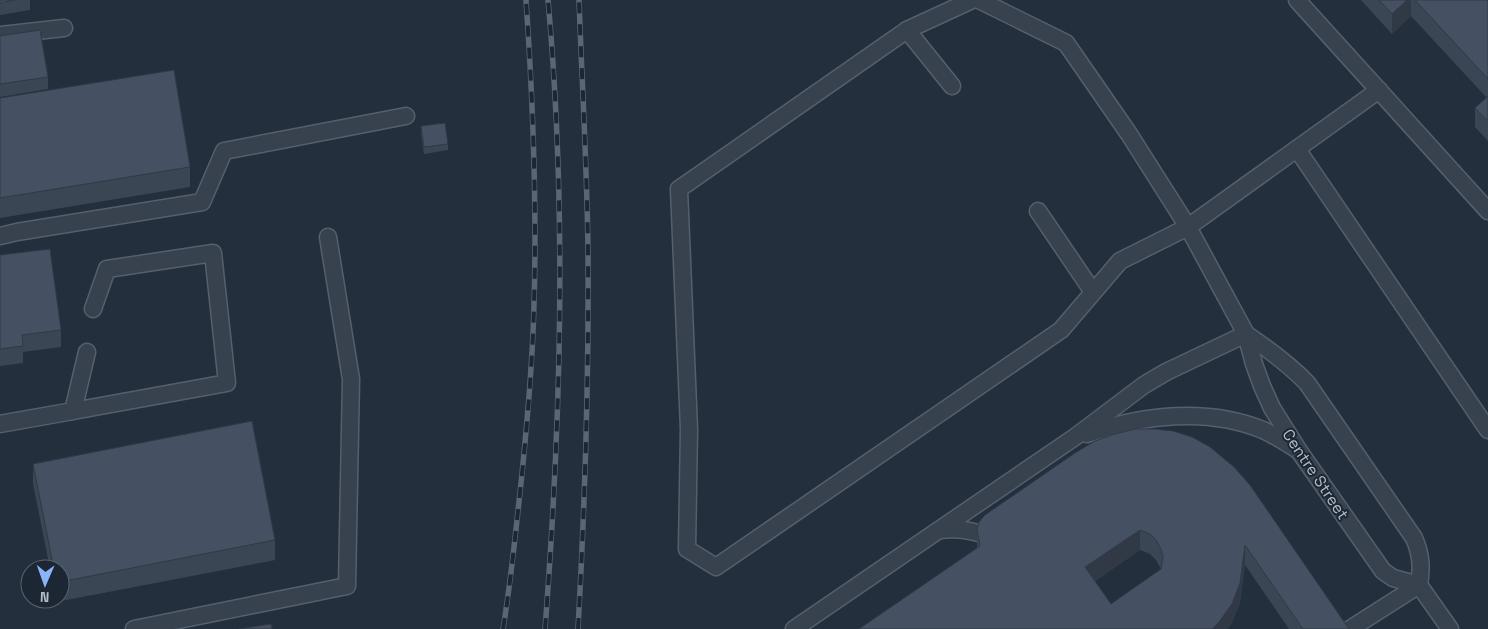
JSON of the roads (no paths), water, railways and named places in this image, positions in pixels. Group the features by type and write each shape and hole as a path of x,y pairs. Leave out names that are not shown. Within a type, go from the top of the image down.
{"lane":[{"path":"972,0 907,30 679,189 689,429 687,549 716,567 1061,330 1120,261 1188,227 1379,90"},
{"name":"Centre Street","path":"979,0 1066,43 1129,134 1188,227 1246,334 1254,364 1272,408 1299,451 1383,571 1393,578 1419,585 1421,561 1419,549 1414,538 1307,383 1286,362 1246,334"},
{"path":"1297,0 1488,211"},
{"path":"0,35 64,28"},
{"path":"907,30 952,86"},
{"path":"0,236 202,202 224,151 406,116"},
{"path":"1297,149 1488,430"},
{"path":"1038,211 1093,292"},
{"path":"134,629 347,586 351,379 328,237"},
{"path":"0,424 227,383 213,252 107,269 93,309"},
{"path":"794,629 1075,438 1144,385 1166,372 1246,334"},
{"path":"73,411 86,352"},
{"path":"1075,438 1124,423 1173,416 1198,416 1220,418 1263,430 1299,451"},
{"path":"1001,507 1014,479"},
{"path":"938,531 953,528 968,529 985,535"},
{"path":"1350,629 1419,585 1450,629"}],"railway":[{"path":"503,629 523,467 533,333 535,191 526,0"},
{"path":"545,629 555,472 560,314 558,157 548,0"},
{"path":"578,629 583,534 588,345 587,188 579,0"}]}
